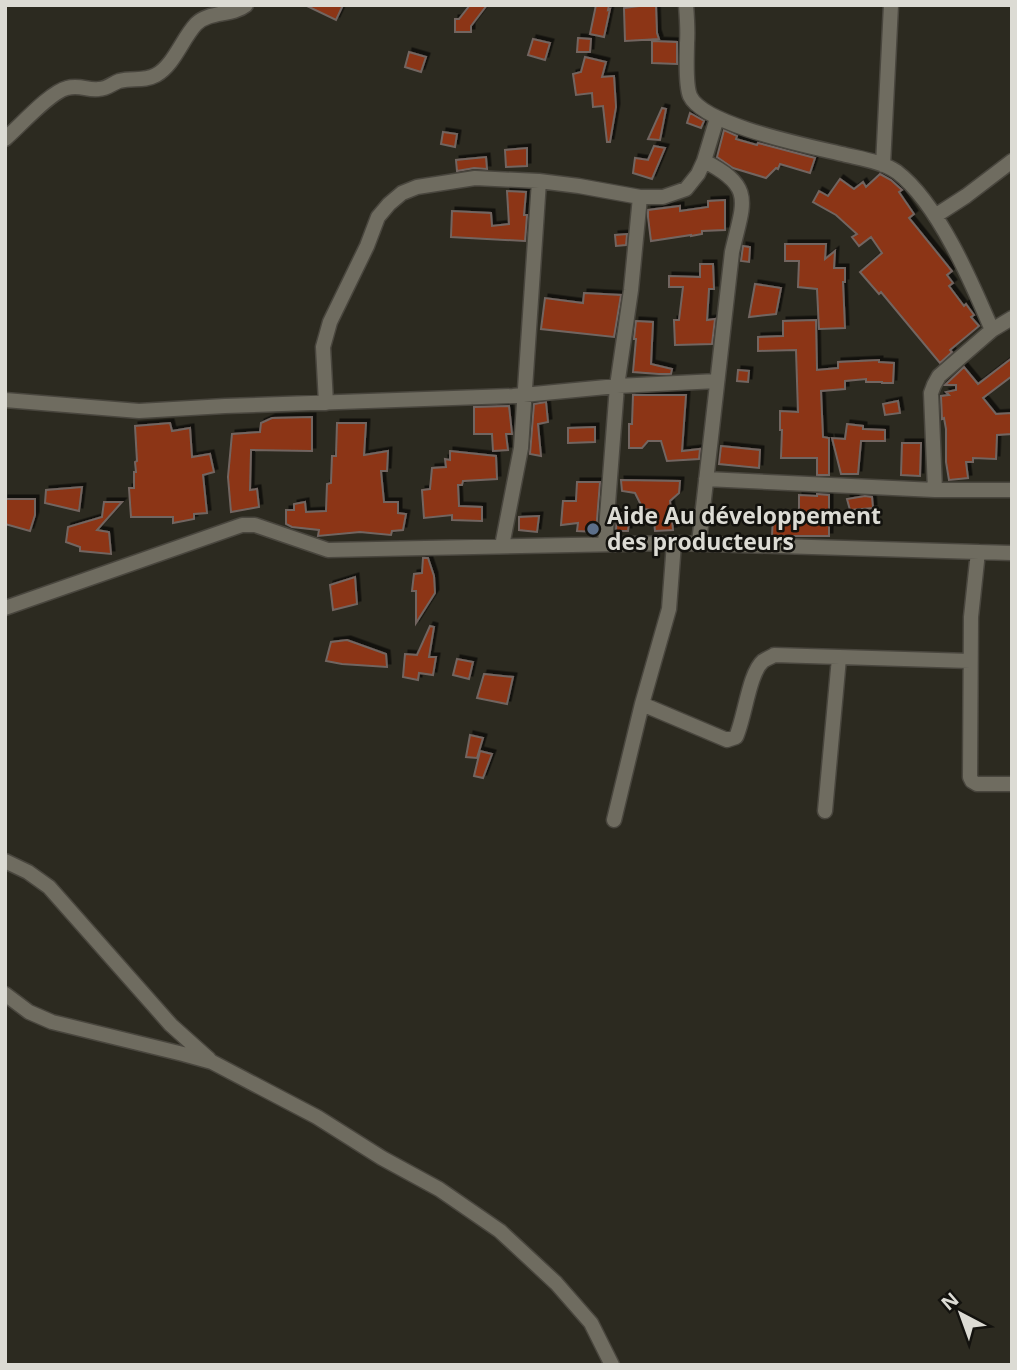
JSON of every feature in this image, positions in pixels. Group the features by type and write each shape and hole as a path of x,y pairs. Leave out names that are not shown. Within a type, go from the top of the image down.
{"street":[{"path":"5,139 54,93 65,88 79,86 100,89 119,81 144,80 156,75 170,64 181,43 198,22 246,5"},
{"path":"687,5 687,73 690,96 702,108 726,122 795,144 883,165 895,171 934,216 972,285 992,330"},
{"path":"883,165 891,5"},
{"path":"326,403 323,347 330,322 378,217 402,193 417,187 475,178 539,181 640,197 663,197 686,189 698,174 717,118"},
{"path":"699,543 732,252 741,209 741,195 732,178 704,161"},
{"path":"934,216 1012,161"},
{"path":"502,546 521,448 539,181"},
{"path":"605,543 617,386 631,290 640,197"},
{"path":"935,490 934,385 939,376 992,330 1012,318"},
{"path":"5,400 139,411 525,395 617,386 717,382"},
{"path":"706,479 935,490 1012,490"},
{"path":"5,608 242,525 255,525 328,550 674,542 1012,553"},
{"path":"614,820 642,704 669,609 674,542"},
{"path":"978,552 971,617 971,777 977,784 1012,784"},
{"path":"642,704 727,740 736,737 741,727 757,668 764,660 774,655 970,661"},
{"path":"825,811 839,658"},
{"path":"5,861 28,872 48,887 171,1025 212,1062"},
{"path":"5,994 29,1012 52,1022 212,1062 317,1116 382,1158 439,1189 500,1231 556,1283 591,1323 612,1365"}],"building":[{"path":"305,5 343,5 336,20"},
{"path":"470,5 487,5 471,26 471,32 455,32 455,19 459,19"},
{"path":"596,5 609,5 608,10 610,9 604,37 590,34"},
{"path":"656,5 659,39 625,41 624,8"},
{"path":"578,38 591,39 590,52 577,52"},
{"path":"533,39 550,43 545,60 528,55"},
{"path":"652,41 677,42 677,64 652,63"},
{"path":"409,52 426,57 421,72 405,67"},
{"path":"585,57 606,62 602,77 614,76 616,107 610,142 607,142 603,106 593,107 592,93 576,95 573,74 581,72"},
{"path":"662,108 666,109 660,140 648,139"},
{"path":"690,113 704,121 701,128 687,123"},
{"path":"724,130 737,136 736,139 815,158 810,173 780,164 778,169 766,178 733,168 717,157"},
{"path":"443,132 457,134 455,147 441,144"},
{"path":"654,146 665,148 652,179 633,173 635,158 648,160"},
{"path":"527,148 527,166 506,167 505,150"},
{"path":"486,157 487,169 457,171 456,160"},
{"path":"880,174 902,190 899,192 914,214 909,218 952,271 947,275 953,283 949,286 964,306 966,304 974,315 971,317 979,326 950,350 952,352 940,363 881,292 879,294 860,272 882,253 871,237 859,246 852,237 857,234 836,215 813,202 819,191 828,196 840,179 854,189 863,182 866,187"},
{"path":"507,191 526,192 525,241 451,237 452,211 491,213 492,226 509,224"},
{"path":"725,200 725,230 702,231 702,234 651,241 648,210 680,206 680,211 708,207 708,201"},
{"path":"627,234 626,245 616,246 615,235"},
{"path":"785,244 826,244 825,259 835,251 834,268 845,268 845,328 819,329 817,289 798,287 799,261 785,261"},
{"path":"743,246 750,247 749,262 741,261"},
{"path":"700,264 713,264 714,289 709,289 707,320 715,319 712,344 675,345 674,320 679,320 683,287 669,287 669,276 700,277"},
{"path":"755,284 781,288 776,314 749,317"},
{"path":"584,293 621,295 614,337 541,329 545,298 583,303"},
{"path":"816,320 817,370 838,368 838,362 879,360 894,363 893,383 866,382 866,379 845,381 845,389 821,391 823,437 829,438 829,475 817,475 817,458 781,458 780,411 798,412 796,350 758,351 758,337 783,336 783,321"},
{"path":"636,321 653,322 651,364 672,369 671,374 633,372"},
{"path":"1012,358 1012,376 983,398 996,414 1012,413 1012,434 997,435 996,459 973,458 973,462 966,462 968,478 949,480 941,396 956,390 956,385 945,385 964,367 978,384"},
{"path":"738,370 749,371 748,382 737,381"},
{"path":"633,395 686,395 682,451 700,449 699,459 667,461 661,441 648,441 642,448 629,448"},
{"path":"898,401 900,413 885,415 883,404"},
{"path":"546,402 548,422 538,424 541,456 530,454 534,404"},
{"path":"509,406 512,434 506,434 508,450 493,451 492,434 474,434 474,407"},
{"path":"312,417 312,451 251,450 250,490 257,489 259,507 231,512 228,477 232,434 260,432 261,423 272,418"},
{"path":"170,423 172,431 190,428 192,457 210,454 214,472 203,475 207,513 194,514 194,519 173,523 173,517 131,517 129,488 134,488 137,461 135,426"},
{"path":"337,423 366,423 364,455 388,451 387,471 381,471 384,502 398,502 398,513 406,514 403,530 392,531 391,535 360,532 318,536 319,530 286,524 286,510 294,510 294,504 305,502 306,512 326,511 332,456 336,456"},
{"path":"847,424 863,426 863,429 885,430 885,441 861,441 858,474 841,474 832,438 845,439"},
{"path":"595,427 595,442 568,443 568,428"},
{"path":"902,443 921,443 920,476 901,475"},
{"path":"721,446 760,450 759,468 719,464"},
{"path":"450,451 496,456 497,479 463,481 462,485 458,485 459,506 482,507 482,521 452,520 452,515 424,518 422,490 430,489 432,468 446,467 445,459 450,460"},
{"path":"621,480 680,481 679,493 670,501 673,530 655,531 653,510 643,509 635,493 622,491"},
{"path":"577,482 600,482 596,532 577,531 578,523 561,525 563,501 576,501"},
{"path":"82,487 79,511 45,503 46,490"},
{"path":"799,495 829,495 829,536 772,536 773,517 799,519"},
{"path":"872,497 873,508 850,510 847,499"},
{"path":"5,499 35,499 35,515 30,531 5,524"},
{"path":"104,502 122,502 97,530 109,532 111,554 80,551 80,547 66,542 68,527 102,517"},
{"path":"617,513 630,514 628,531 616,531"},
{"path":"539,516 537,532 519,530 519,517"},
{"path":"423,558 428,558 434,576 435,593 416,623 416,591 412,591 414,574 422,573"},
{"path":"355,577 357,604 333,610 330,585"},
{"path":"430,626 434,627 429,657 436,657 433,675 419,673 418,680 403,677 405,654 417,655"},
{"path":"347,640 386,654 387,667 326,661 331,642"},
{"path":"457,659 473,662 469,679 453,675"},
{"path":"484,674 513,677 507,704 477,698"},
{"path":"470,735 483,738 477,758 466,757"},
{"path":"480,751 492,754 483,778 474,776"}],"place":[{"name":"Aide Au développement des producteurs","path":"593,529"}]}
